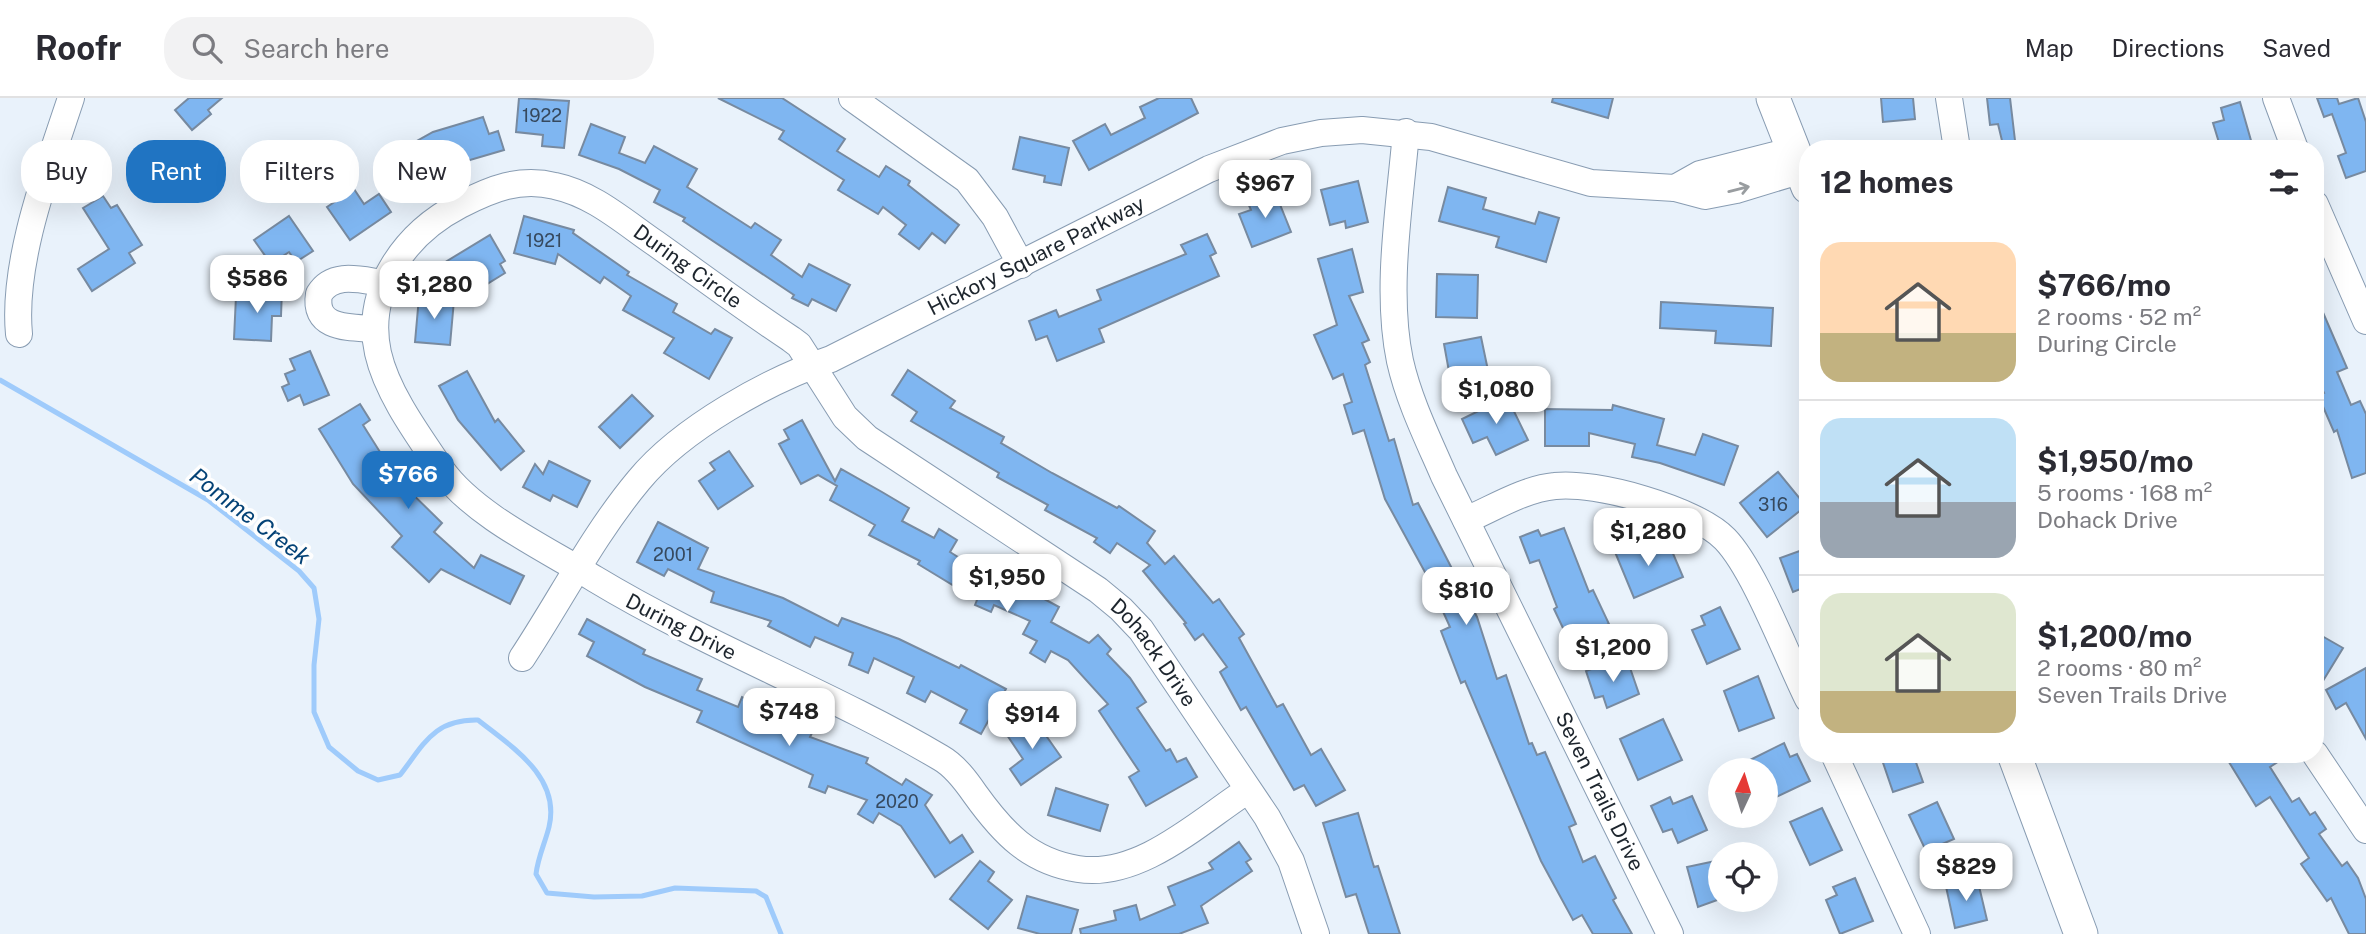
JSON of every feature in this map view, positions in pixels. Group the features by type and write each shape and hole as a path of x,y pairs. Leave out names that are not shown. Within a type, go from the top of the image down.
{"main road":[{"path":"1773,98 1799,164"},
{"path":"2017,763 2081,934"}],"street":[{"path":"19,334 17,298 21,268 71,98"},
{"path":"852,98 967,180 995,217 1021,265"},
{"path":"1949,98 1956,140"},
{"path":"2276,98 2292,140"},
{"name":"Hickory Square Parkway","path":"522,659 577,570 640,478 669,452 755,392 1021,265 1209,170 1261,148 1334,131 1406,132 1454,142 1591,183 1648,189 1675,188 1700,174 1799,169"},
{"name":"Seven Trails Drive","path":"1406,132 1395,254 1398,349 1415,408 1466,520 1670,934"},
{"name":"During Circle","path":"577,570 466,496 451,481 385,375 375,329 383,283 411,242 451,210 502,186 529,182 551,184 598,202 790,338 812,365"},
{"path":"2324,225 2366,321"},
{"path":"375,329 334,325 326,321 320,312 319,294 333,280 383,283"},
{"name":"Dohack Drive","path":"812,365 845,417 867,438 1121,609 1141,630 1267,817 1291,861 1316,934"},
{"path":"1466,520 1530,492 1574,484 1686,513 1707,524 1726,540 1746,569 1799,680"},
{"name":"During Drive","path":"577,570 683,630 947,761 1008,837 1025,851 1049,861 1077,869 1098,870 1135,860 1156,851 1248,790"},
{"path":"1838,763 1917,934"},
{"path":"2321,763 2366,830"}],"building":[{"path":"189,98 222,98 208,110 211,114 192,130 175,110"},
{"path":"519,98 569,101 564,148 542,146 543,135 516,132"},
{"path":"718,98 782,98 845,139 837,151 879,177 886,166 910,181 908,185 959,225 945,243 932,233 919,249 899,234 906,225 883,207 878,214 838,190 844,180 779,139 784,131"},
{"path":"1159,98 1191,98 1198,113 1089,170 1073,141 1105,124 1111,135 1145,118 1140,107"},
{"path":"1553,98 1613,98 1608,118 1552,102"},
{"path":"1881,98 1913,98 1915,119 1883,122"},
{"path":"1987,98 2010,98 2015,140 2002,140 1998,124 1990,125"},
{"path":"2317,98 2337,98 2339,104 2358,98 2366,122 2366,171 2346,178 2338,156 2346,153 2332,114 2324,117"},
{"path":"2240,102 2251,140 2218,140 2213,123 2224,120 2221,108"},
{"path":"483,117 489,134 498,131 504,150 471,160 471,140 419,140 433,132"},
{"path":"591,124 625,137 619,153 645,163 654,146 697,169 687,187 751,228 755,223 781,240 771,255 802,277 809,264 850,285 836,311 812,299 808,306 792,298 794,295 683,221 685,218 654,202 660,190 619,169 579,155"},
{"path":"1020,137 1069,148 1061,185 1044,182 1045,176 1013,169"},
{"path":"1358,181 1368,222 1346,228 1345,221 1330,225 1321,190"},
{"path":"1448,187 1486,198 1483,209 1535,224 1539,212 1559,218 1546,262 1496,247 1499,237 1439,221"},
{"path":"1275,192 1291,232 1252,247 1239,214 1251,210 1248,203"},
{"path":"359,196 364,204 373,198 373,203 385,203 391,212 350,240 327,207 333,203 359,203"},
{"path":"91,203 108,203 111,208 117,205 142,245 129,253 135,263 92,291 78,269 109,249 83,208"},
{"path":"289,216 313,251 296,262 289,252 271,264 254,240"},
{"path":"524,216 574,230 573,233 629,272 627,275 677,304 673,312 711,334 715,329 732,338 709,379 664,353 674,338 623,310 631,296 604,277 600,283 558,254 555,264 514,253"},
{"path":"1207,234 1216,253 1210,256 1219,276 1099,329 1104,342 1057,361 1047,336 1036,340 1029,321 1056,310 1059,317 1101,300 1097,290 1186,254 1181,245"},
{"path":"490,235 505,261 500,264 505,273 487,284 483,277 458,292 442,264"},
{"path":"1352,249 1363,292 1349,296 1369,340 1362,343 1370,362 1365,365 1389,441 1394,439 1413,505 1418,503 1477,617 1497,679 1506,675 1529,744 1532,743 1537,755 1545,752 1576,824 1569,827 1583,862 1595,856 1616,898 1613,900 1632,934 1593,934 1582,915 1573,920 1541,861 1465,681 1461,683 1441,631 1450,627 1426,574 1385,499 1364,430 1353,434 1344,405 1352,402 1343,374 1333,379 1314,335 1337,325 1318,259"},
{"path":"1437,274 1478,275 1477,318 1436,317"},
{"path":"258,288 282,289 281,316 272,316 271,341 234,339 236,296 257,297"},
{"path":"419,297 454,300 450,345 415,342"},
{"path":"1661,302 1773,308 1771,346 1715,343 1716,331 1660,328"},
{"path":"2324,315 2347,368 2337,372 2351,405 2360,401 2366,414 2366,473 2352,478 2337,430 2334,432 2324,409"},
{"path":"1481,337 1490,380 1452,388 1444,344"},
{"path":"310,351 329,395 304,405 300,395 288,401 282,387 289,384 285,374 295,370 290,359"},
{"path":"908,370 955,401 950,408 1004,437 1001,443 1117,508 1119,506 1155,531 1147,543 1165,564 1174,556 1213,603 1219,599 1244,634 1239,638 1277,707 1283,704 1311,755 1321,749 1345,790 1316,806 1304,785 1294,790 1246,707 1241,710 1220,672 1227,667 1203,634 1195,640 1184,624 1186,623 1143,571 1150,565 1117,543 1110,553 1094,542 1097,538 1045,510 1048,505 997,477 999,473 911,421 917,412 892,395"},
{"path":"467,371 495,422 498,419 524,451 501,470 458,420 439,386"},
{"path":"632,395 653,416 620,448 599,427"},
{"path":"1507,397 1528,440 1496,455 1487,437 1473,443 1462,419"},
{"path":"360,404 370,420 363,425 385,460 387,458 401,473 396,478 442,523 434,532 474,568 481,555 524,576 510,604 441,569 429,582 392,547 402,536 353,484 319,429"},
{"path":"1613,405 1664,419 1657,445 1695,455 1703,434 1738,446 1724,485 1660,463 1632,457 1635,444 1589,433 1589,446 1545,446 1545,409 1612,410"},
{"path":"802,420 835,481 841,469 882,492 909,508 902,521 934,538 939,529 957,540 950,552 982,572 985,564 1026,582 1024,588 1059,607 1051,622 1089,643 1098,635 1111,649 1107,654 1130,678 1146,702 1137,708 1166,751 1170,749 1177,762 1186,758 1197,777 1146,806 1129,777 1139,771 1099,711 1108,704 1068,660 1051,651 1045,662 1030,653 1037,641 1023,634 1030,621 994,605 991,612 975,605 977,600 918,564 920,561 869,535 875,525 830,500 837,486 818,475 801,484 779,444 789,439 784,430"},
{"path":"729,451 753,486 718,509 699,481 715,470 710,463"},
{"path":"549,461 590,481 577,507 553,495 550,501 523,487 535,464 543,474"},
{"path":"1778,472 1799,498 1799,512 1767,537 1740,503"},
{"path":"658,522 708,548 698,569 783,598 838,626 842,618 899,639 959,668 961,665 1006,689 981,734 960,723 967,710 931,691 925,702 907,693 914,677 874,658 868,673 849,665 853,653 815,637 810,647 768,626 771,621 711,602 714,592 668,569 664,576 637,562"},
{"path":"1564,528 1589,592 1593,590 1609,624 1570,643 1554,609 1557,607 1539,560 1530,563 1520,537 1538,530 1541,536"},
{"path":"1641,541 1647,553 1669,544 1683,577 1634,598 1615,552"},
{"path":"1799,551 1799,590 1793,592 1780,558"},
{"path":"1720,607 1740,649 1707,664 1692,630 1705,625 1701,616"},
{"path":"587,619 645,650 643,654 702,679 697,690 738,707 742,697 759,705 757,709 812,733 810,737 868,758 866,763 902,785 906,779 932,795 925,805 950,843 962,835 973,852 935,877 901,826 879,813 873,823 858,814 867,800 828,786 825,793 809,787 813,775 697,722 702,711 645,687 587,656 594,642 579,634"},
{"path":"2324,637 2343,648 2324,679"},
{"path":"1628,662 1639,694 1607,708 1603,696 1595,698 1586,671 1605,664 1607,669"},
{"path":"2366,668 2366,739 2346,703 2336,709 2326,690"},
{"path":"1758,676 1774,718 1739,731 1724,691"},
{"path":"1033,717 1061,757 1021,785 1010,769 1023,759 1007,735"},
{"path":"1663,719 1682,760 1638,780 1620,739"},
{"path":"1784,743 1790,757 1797,754 1799,763 1810,781 1778,796 1778,758 1754,758"},
{"path":"1883,763 1916,763 1923,782 1893,792"},
{"path":"2230,763 2276,763 2270,767 2292,802 2299,798 2310,815 2315,812 2326,829 2319,834 2342,866 2347,862 2358,878 2366,899 2366,934 2349,934 2331,898 2327,901 2301,864 2309,858 2270,797 2256,806"},
{"path":"1056,788 1108,805 1100,831 1048,815"},
{"path":"1692,796 1707,830 1678,843 1672,829 1663,832 1651,806 1670,797 1673,804"},
{"path":"1937,802 1954,839 1926,851 1909,815"},
{"path":"1822,808 1842,850 1810,865 1790,822"},
{"path":"1358,813 1374,867 1378,866 1400,934 1369,934 1356,894 1346,897 1323,823"},
{"path":"1239,842 1251,859 1246,862 1252,871 1201,906 1208,923 1179,934 1081,934 1080,929 1116,920 1114,911 1136,905 1140,920 1175,905 1168,887 1213,869 1209,863"},
{"path":"980,861 994,872 988,881 1012,900 988,929 950,899"},
{"path":"1708,863 1708,903 1698,907 1687,867"},
{"path":"1855,878 1873,921 1840,934 1826,900 1837,895 1833,887"},
{"path":"1959,879 1961,886 1978,882 1987,920 1955,928 1945,882"},
{"path":"1027,896 1078,910 1071,934 1040,934 1018,928"}],"waterway":[{"name":"Pomme Creek","path":"0,380 208,500 299,571 314,588 319,619 314,665 314,712 329,747 358,771 378,780 400,775 424,744 440,729 463,721 478,720 531,765 548,793 551,809 549,827 536,874 547,893 594,897 642,896 675,888 756,891 766,897 781,934"}]}
